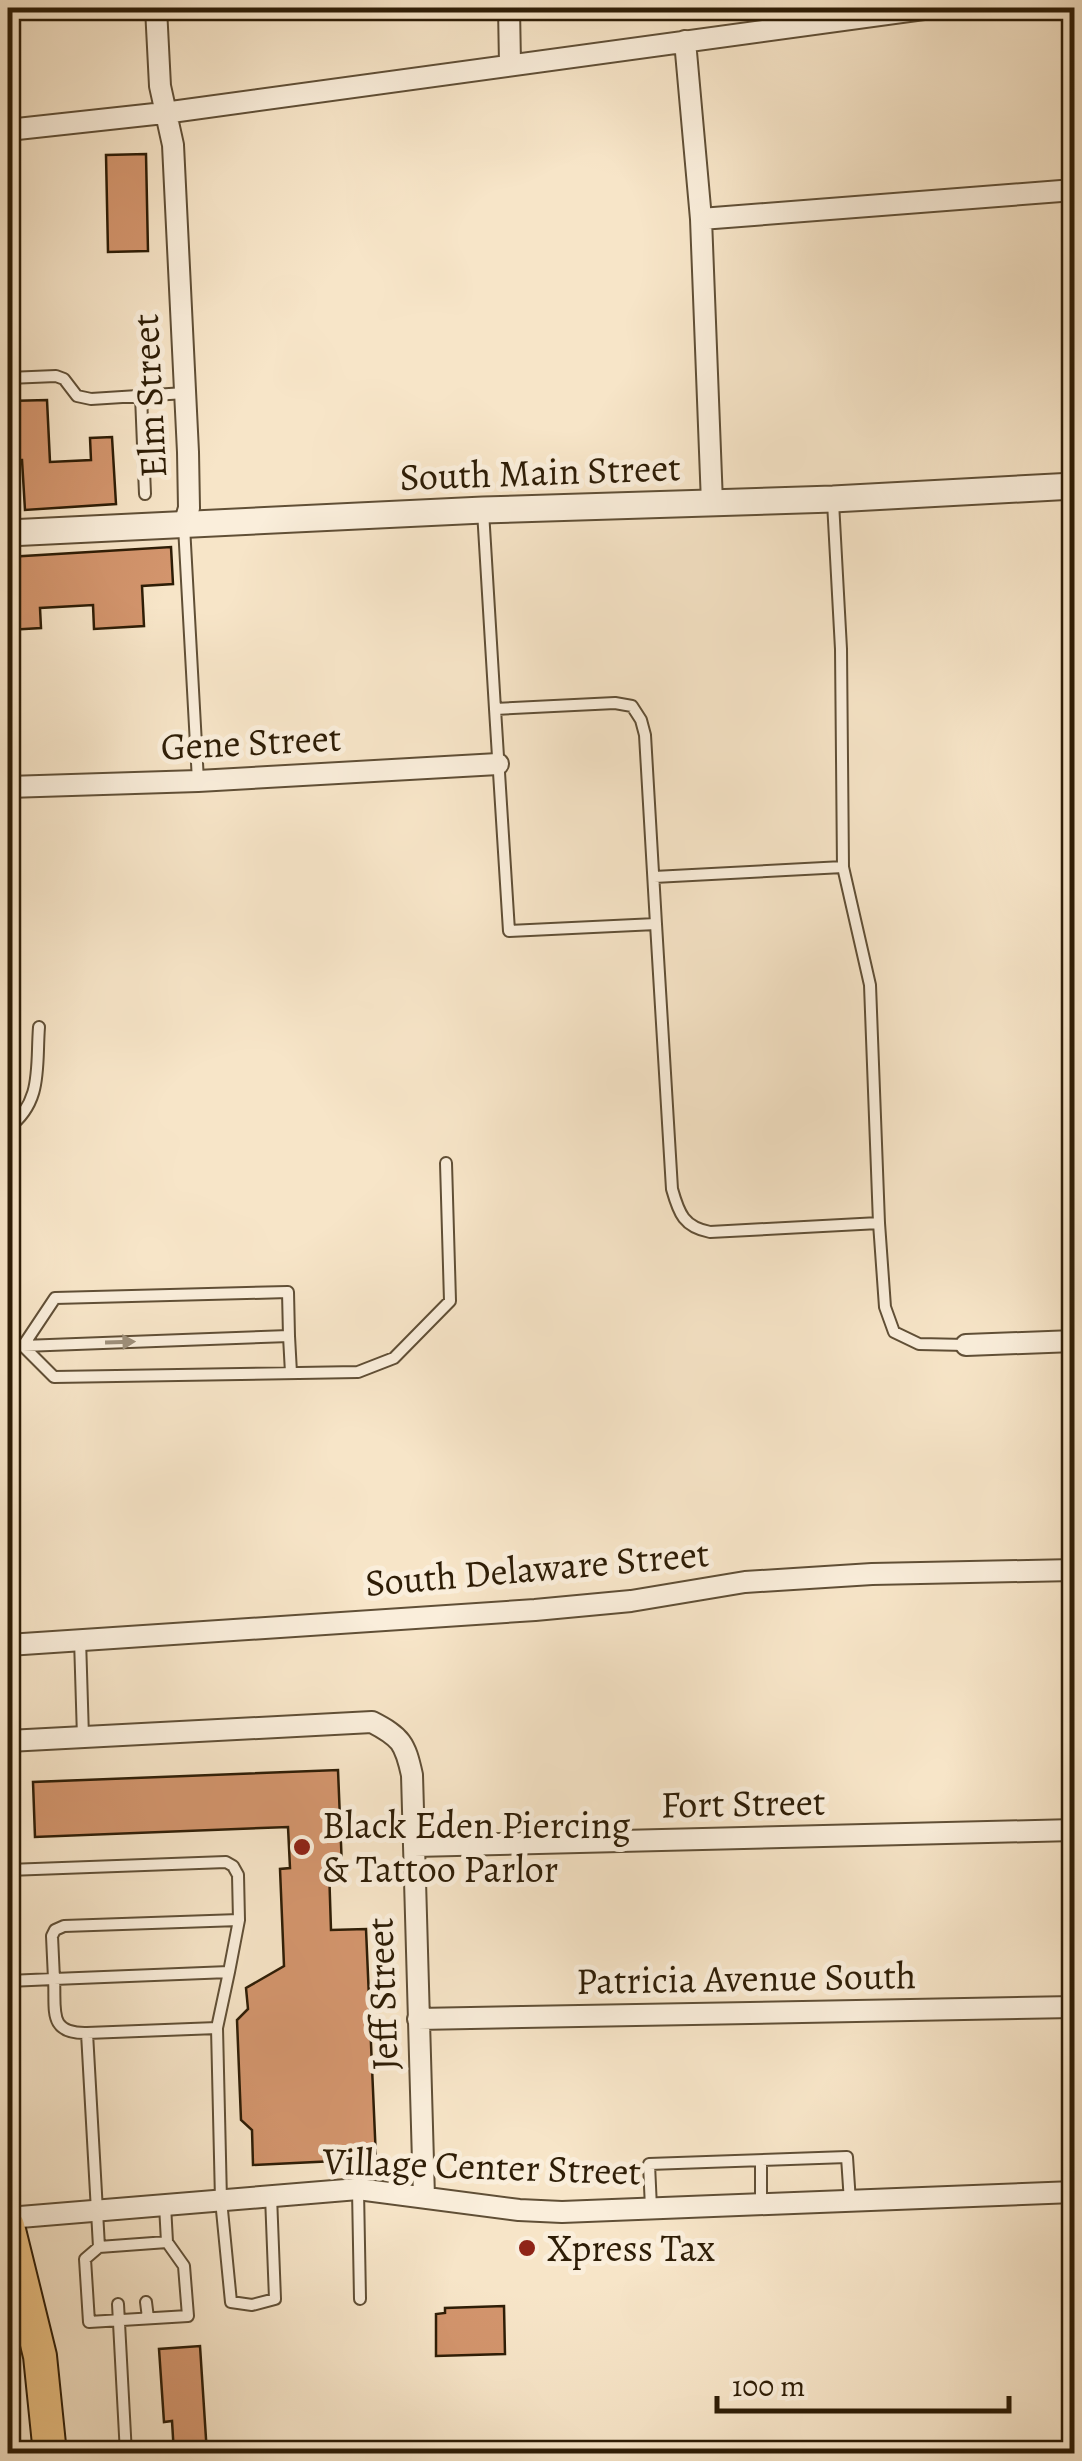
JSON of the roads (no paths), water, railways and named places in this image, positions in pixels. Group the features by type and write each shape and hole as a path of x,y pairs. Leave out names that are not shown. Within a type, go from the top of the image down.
{"main road":[{"path":"8,2226 40,2356 50,2454"}],"street":[{"name":"Elm Street","path":"156,8 164,112 172,145 189,508 184,525"},
{"path":"508,8 510,64"},
{"path":"8,130 930,8"},
{"path":"685,41 701,219 712,503"},
{"path":"701,219 1074,190"},
{"name":"South Main Street","path":"8,533 1074,486"},
{"name":"Gene Street","path":"8,787 498,764"},
{"path":"966,1346 1074,1341"},
{"name":"South Delaware Street","path":"8,1644 535,1610 631,1601 744,1582 872,1574 1074,1570"},
{"name":"Jeff Street","path":"83,1737 372,1722 395,1734 406,1750 412,1774 424,2197"},
{"path":"8,1741 83,1737"},
{"name":"Fort Street","path":"414,1846 1074,1830"},
{"name":"Patricia Avenue South","path":"418,2019 1074,2007"},
{"name":"Village Center Street","path":"8,2218 358,2189 520,2210 652,2209 1074,2192"}],"lane":[{"path":"8,378 56,376 64,379 77,396 91,399 185,393"},
{"path":"141,396 145,494"},
{"path":"833,499 841,649 843,867 870,985 885,1307 894,1332 918,1344 966,1346"},
{"path":"483,510 509,931 656,924"},
{"name":"Elm Street","path":"184,525 198,781"},
{"path":"495,709 615,703 632,706 645,734 672,1190 684,1222 710,1232 880,1222"},
{"path":"654,877 843,867"},
{"path":"8,1128 34,1100 39,1027"},
{"path":"23,1346 54,1377 358,1372 394,1358 450,1301 446,1163"},
{"path":"23,1346 56,1298 288,1292 291,1373"},
{"path":"8,1346 289,1336"},
{"path":"80,1640 83,1737"},
{"path":"8,1870 226,1862 233,1866 238,1876 239,1920 218,2028 221,2200 231,2302 252,2304 275,2299 272,2196"},
{"path":"218,2028 68,2034 57,2022 52,1936 64,1926 239,1920"},
{"path":"8,1980 229,1972"},
{"path":"87,2033 99,2247"},
{"path":"652,2209 649,2164 847,2157 850,2202"},
{"path":"761,2161 761,2205"},
{"path":"358,2189 360,2299"},
{"path":"165,2206 167,2242 184,2266 188,2316 88,2322 85,2259 99,2247 167,2242"},
{"path":"142,2244 143,2259"},
{"path":"114,2246 115,2261"},
{"path":"146,2302 148,2318"},
{"path":"118,2304 126,2454"}],"place":[{"name":"Black Eden Piercing & Tattoo Parlor","path":"302,1847"},
{"name":"Xpress Tax","path":"527,2248"}]}
